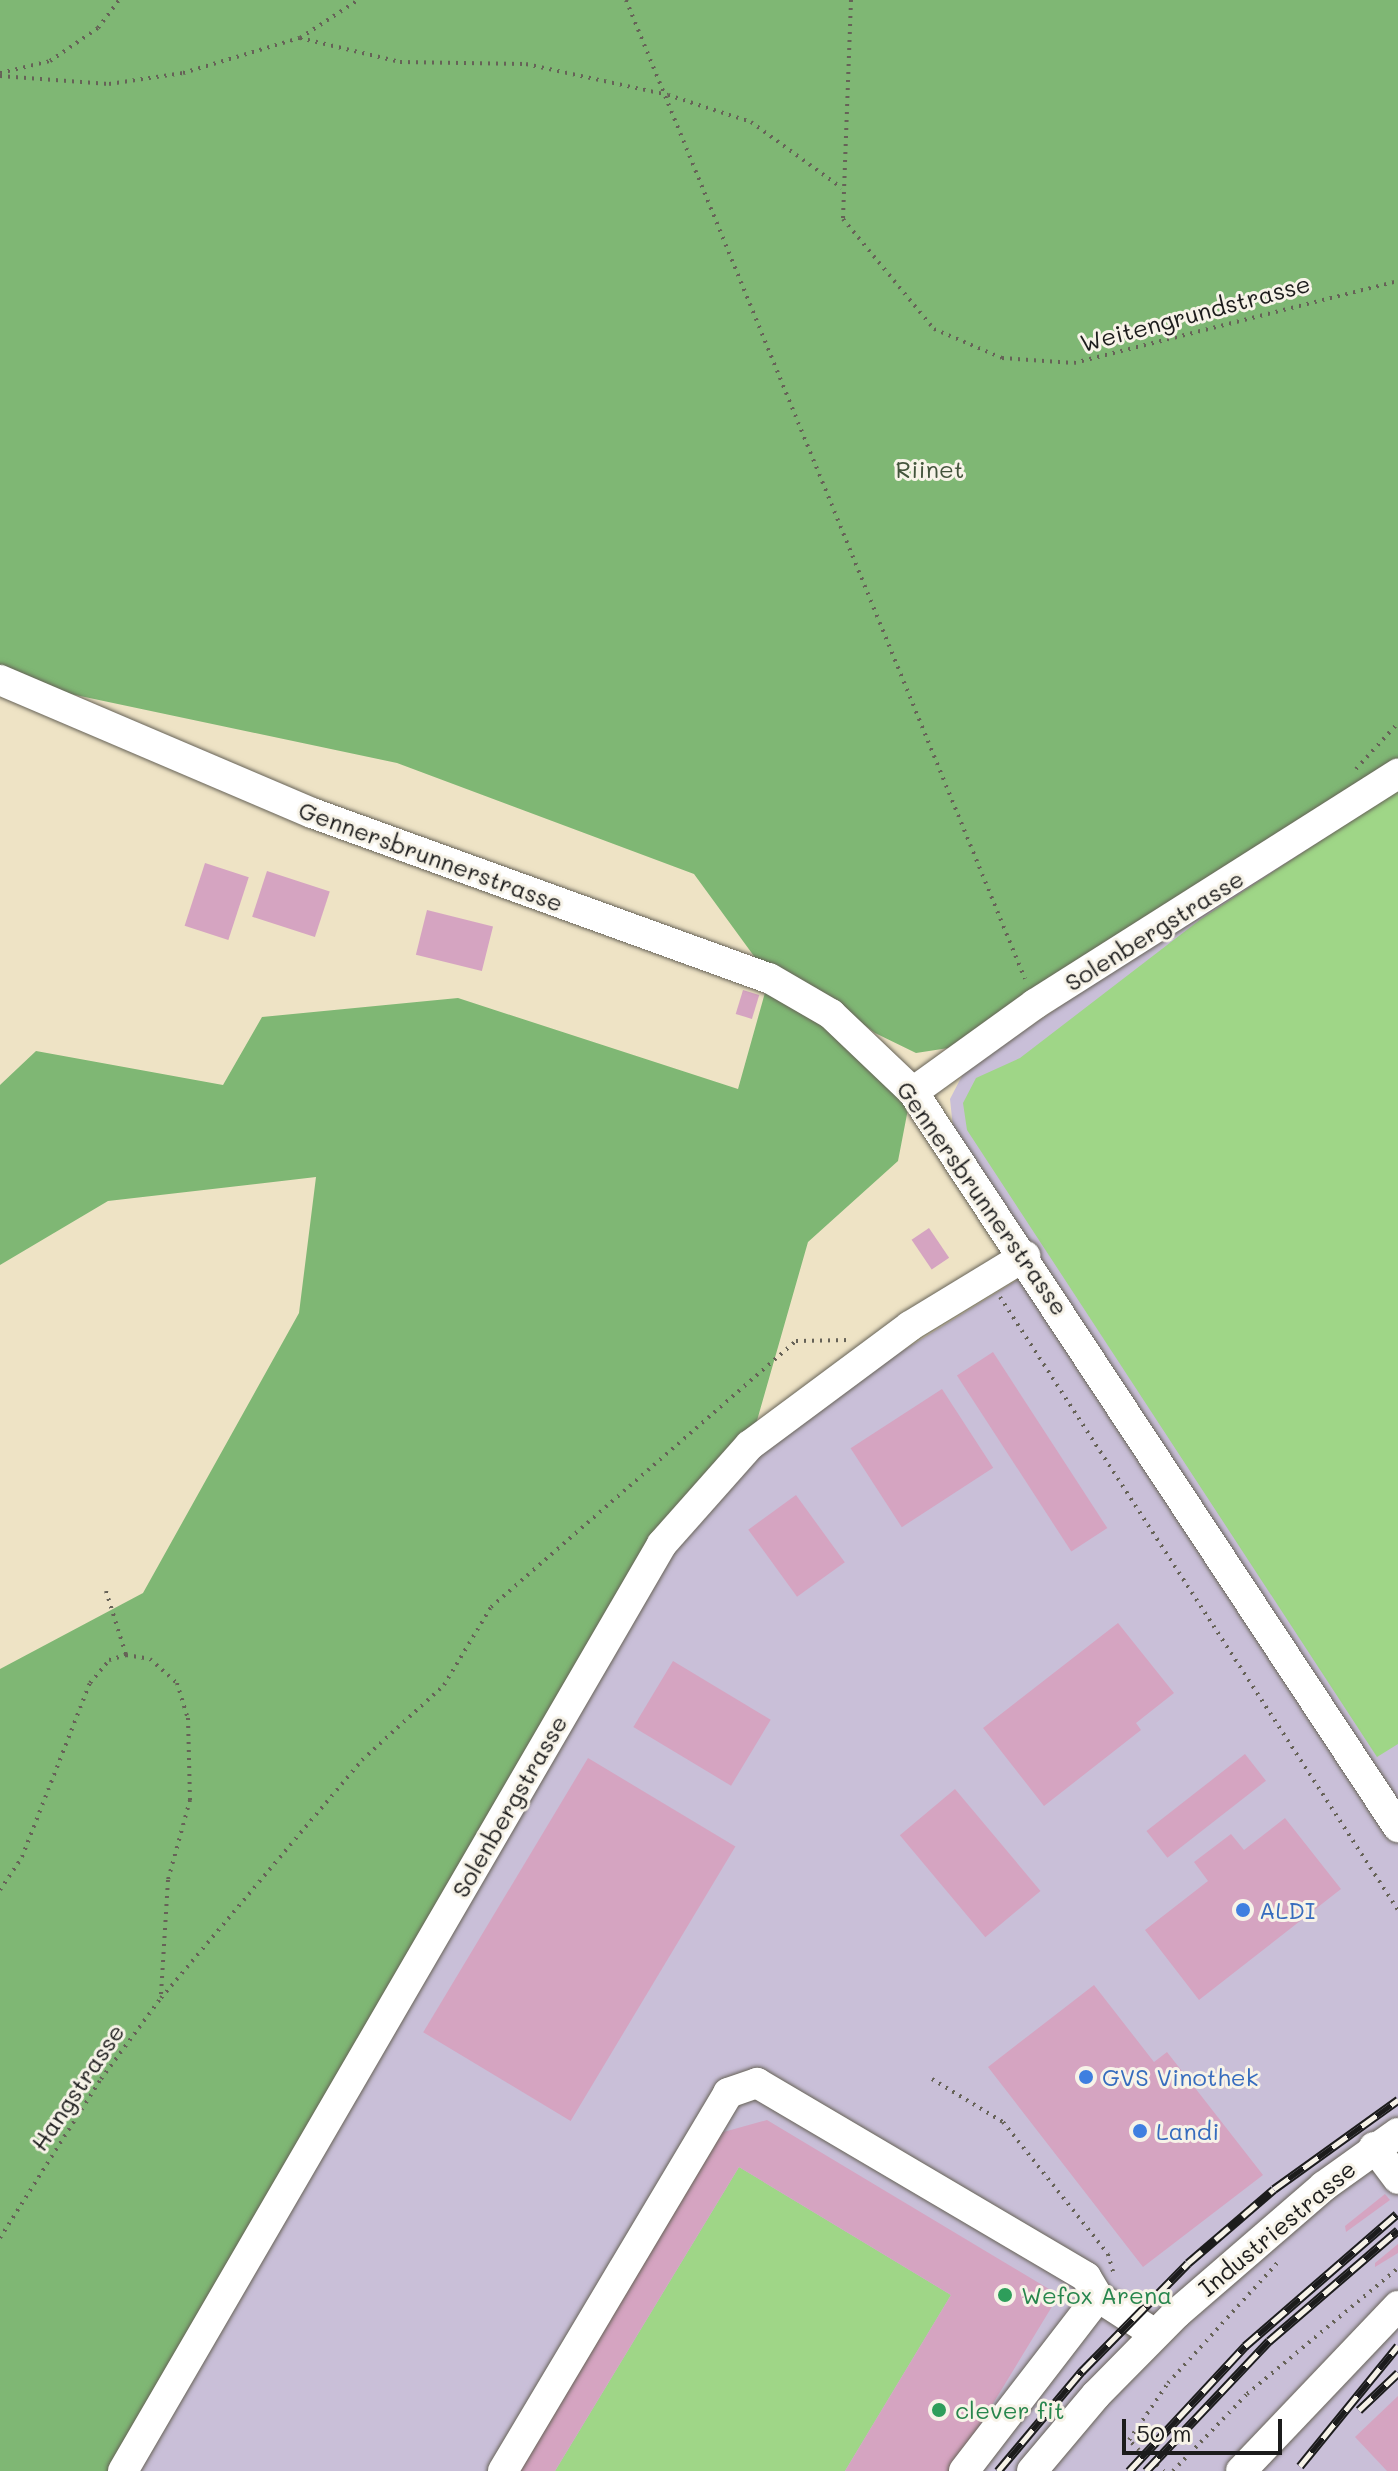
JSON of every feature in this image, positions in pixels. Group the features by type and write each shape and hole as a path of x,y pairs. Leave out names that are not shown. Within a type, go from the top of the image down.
{"street":[{"name":"Gennersbrunnerstrasse","path":"0,680 312,813 769,978 831,1014 913,1092 1025,1256 1398,1827"},
{"name":"Solenbergstrasse","path":"913,1092 1035,1004 1398,774"},
{"name":"Solenbergstrasse","path":"123,2471 662,1544 750,1445 892,1339 1025,1256"},
{"path":"503,2471 728,2093 757,2083 1086,2277 1098,2297 1155,2334"},
{"path":"1386,2140 1398,2179"},
{"name":"Industriestrasse","path":"1032,2471 1155,2334 1254,2243 1386,2140"},
{"path":"964,2471 1098,2297"},
{"path":"1241,2471 1398,2306"}],"path":[{"path":"0,74 50,61 98,28 119,0"},
{"path":"0,74 109,84 183,73 300,38 358,0"},
{"path":"626,0 668,95 1035,1004"},
{"name":"Weitengrundstrasse","path":"851,0 843,219 934,329 1002,358 1074,363 1398,281"},
{"path":"300,38 400,62 526,64 668,95 751,122 842,188"},
{"path":"988,1278 1398,1910"},
{"name":"Hangstrasse","path":"0,2238 101,2079 161,1998 362,1760 444,1685 491,1607 796,1341 892,1339"},
{"path":"106,1591 126,1655"},
{"path":"0,1890 22,1857 90,1683 109,1660 126,1655 150,1659 177,1683 188,1718 190,1800 168,1880 161,1998"},
{"path":"932,2079 1003,2122 1108,2254 1114,2267 1111,2284 1098,2297"},
{"path":"1139,2450 1129,2440 1168,2383 1284,2255"},
{"path":"1173,2471 1247,2394 1398,2268"},
{"path":"1157,2465 1164,2471"}],"shaded area":[{"path":"1398,779 1398,2471 123,2471 662,1544 750,1445 1035,1269 954,1137 950,1099 965,1070"}],"green space":[{"name":"Riinet","path":"0,0 1398,0 1398,774 955,1047 916,1053 875,1033 816,988 759,963 694,874 397,763 47,689 0,669"},
{"path":"1398,790 1398,1744 1377,1757 967,1130 963,1103 976,1078 1020,1058 1201,919"},
{"path":"766,989 811,1014 884,1078 908,1109 898,1161 808,1242 750,1445 662,1544 123,2471 0,2471 0,1669 143,1593 299,1313 316,1177 108,1201 0,1265 0,1085 36,1051 223,1085 262,1017 458,998 738,1089"},
{"path":"739,2167 951,2295 845,2471 555,2471"}],"building":[{"path":"205,863 249,877 228,940 185,926"},
{"path":"267,871 330,891 315,937 252,917"},
{"path":"427,910 493,926 482,971 416,955"},
{"path":"743,990 759,995 752,1019 736,1014"},
{"path":"929,1228 949,1258 932,1270 912,1240"},
{"path":"993,1352 1107,1528 1071,1552 957,1375"},
{"path":"942,1389 993,1468 902,1527 851,1448"},
{"path":"796,1495 845,1562 797,1597 748,1530"},
{"path":"1118,1623 1174,1693 1136,1723 1141,1730 1044,1806 983,1728"},
{"path":"673,1661 771,1720 731,1786 633,1727"},
{"path":"1245,1754 1266,1781 1167,1858 1146,1831"},
{"path":"588,1758 735,1847 571,2121 423,2032"},
{"path":"955,1789 1040,1891 985,1937 900,1835"},
{"name":"ALDI","path":"1285,1818 1341,1889 1199,2000 1145,1930 1208,1881 1194,1862 1231,1834 1244,1850"},
{"path":"1094,1985 1154,2062 1167,2052 1263,2175 1143,2267 988,2067"},
{"name":"Wefox Arena","path":"767,2120 1059,2295 952,2471 845,2471 951,2295 739,2167 555,2471 503,2471 702,2138"},
{"path":"1385,2194 1390,2200 1346,2232 1345,2226"},
{"path":"1398,2244 1398,2253 1375,2267 1375,2263"},
{"path":"1398,2396 1398,2471 1387,2471 1355,2437"}],"railway":[{"path":"998,2471 1082,2371 1188,2263 1274,2189 1398,2100"},
{"path":"1129,2471 1245,2346 1397,2214"},
{"path":"1146,2471 1269,2341 1398,2230"},
{"path":"1300,2466 1398,2346"},
{"path":"1359,2410 1398,2373"}],"place":[{"name":"ALDI","path":"1243,1910"},
{"name":"GVS Vinothek","path":"1086,2077"},
{"name":"Landi","path":"1140,2131"},
{"name":"Wefox Arena","path":"1005,2295"},
{"name":"clever fit","path":"939,2410"}]}
